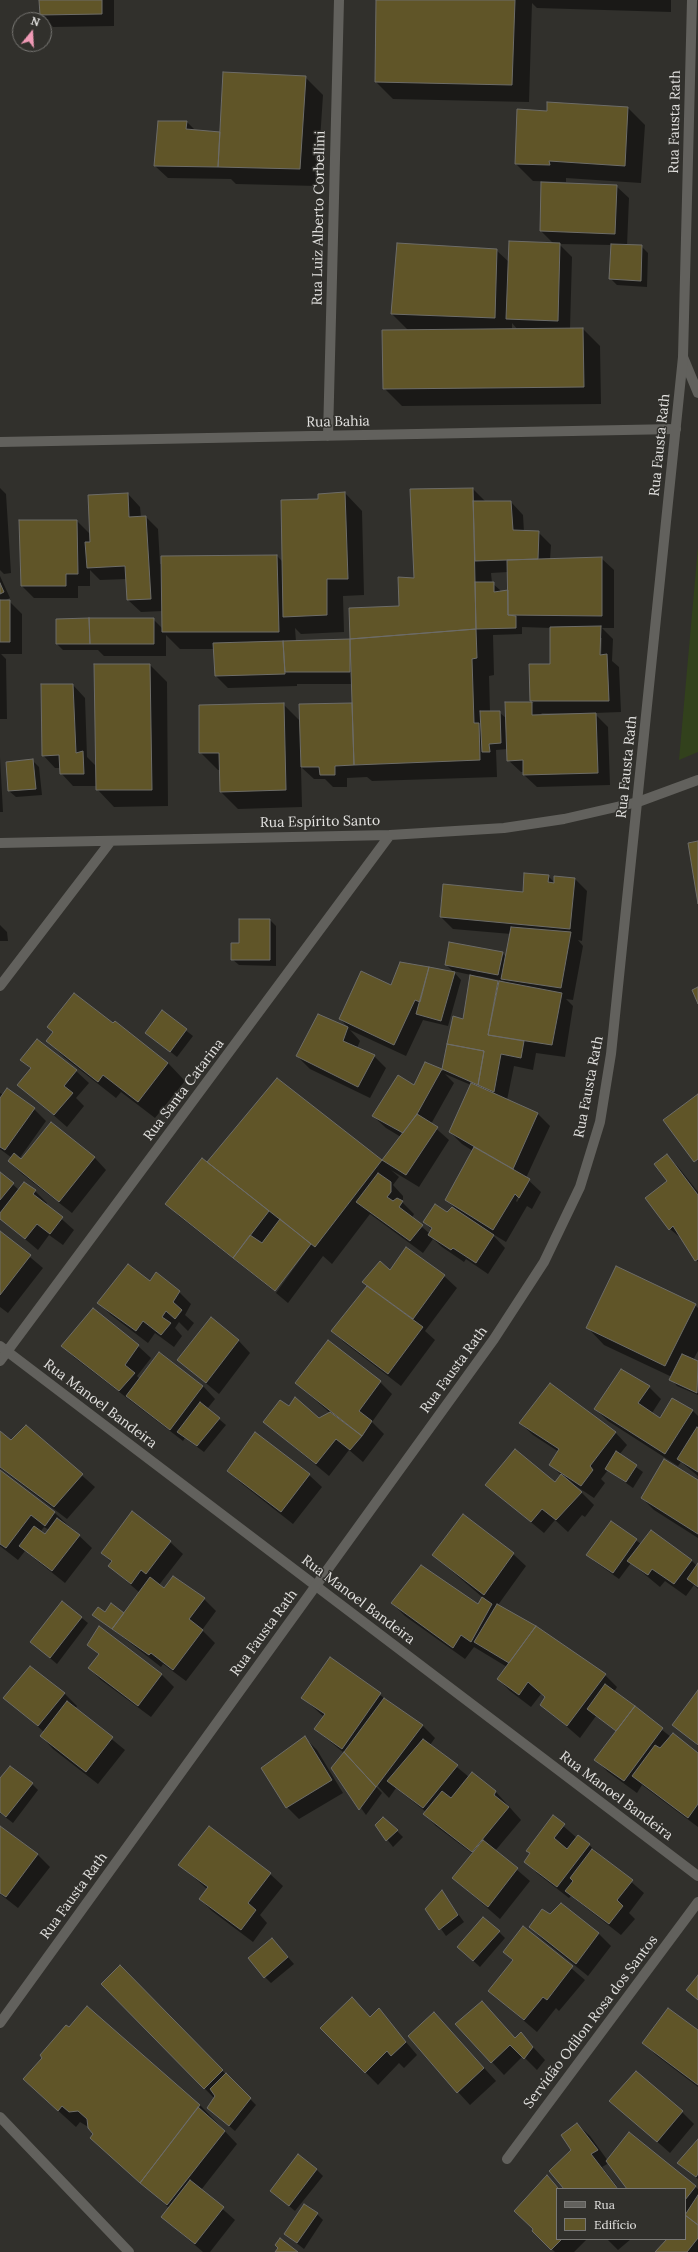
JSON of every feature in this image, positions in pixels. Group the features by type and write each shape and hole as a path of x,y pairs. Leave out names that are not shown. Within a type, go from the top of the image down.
{"street":[{"name":"Rua Luiz Alberto Corbellini","path":"328,436 339,0"},
{"name":"Rua Fausta Rath","path":"0,2023 494,1339 544,1262 580,1188 600,1122 611,1054 683,357 692,0"},
{"path":"683,357 698,393"},
{"name":"Rua Bahia","path":"0,442 676,429"},
{"name":"Rua Espírito Santo","path":"0,843 390,835 504,828 564,819 638,802 698,780"},
{"name":"Rua Santa Catarina","path":"0,1361 4,1348 390,835"},
{"path":"0,986 111,841"},
{"name":"Rua Manoel Bandeira","path":"4,1348 698,1876"},
{"name":"Servidão Odilon Rosa dos Santos","path":"507,2159 698,1902"},
{"path":"0,2117 129,2252"}],"green space":[{"path":"698,547 698,752 679,760"}],"building":[{"path":"39,0 102,0 102,14 52,15 52,12 40,12"},
{"path":"376,0 515,0 512,85 375,82"},
{"path":"223,72 306,76 300,169 218,167"},
{"path":"547,102 628,107 625,166 549,161 550,165 515,164 517,109 547,111"},
{"path":"158,121 187,121 186,129 220,132 218,167 154,166"},
{"path":"541,182 617,185 615,234 540,231"},
{"path":"509,241 560,243 558,321 506,319"},
{"path":"397,243 497,249 495,318 391,314"},
{"path":"611,244 642,245 641,281 609,279"},
{"path":"583,328 584,387 383,389 382,330"},
{"path":"473,488 476,629 350,639 349,608 399,606 398,577 414,578 410,489"},
{"path":"345,492 348,579 327,579 327,615 283,617 281,500 318,499 318,494"},
{"path":"128,493 129,517 146,516 151,599 127,600 125,566 87,568 85,542 90,542 88,495"},
{"path":"473,501 511,501 513,530 539,531 538,559 475,561"},
{"path":"19,520 77,520 78,574 66,574 66,586 21,586"},
{"path":"277,555 279,632 162,632 161,556"},
{"path":"602,557 602,616 508,615 507,560"},
{"path":"475,582 494,582 494,592 508,590 508,615 516,616 516,628 476,629"},
{"path":"0,583 4,592 0,594"},
{"path":"0,600 10,600 10,642 0,642"},
{"path":"89,618 90,644 56,644 56,619"},
{"path":"89,618 154,618 154,644 90,644"},
{"path":"601,626 600,655 607,654 609,701 530,701 529,664 550,664 550,627"},
{"path":"476,629 477,658 472,659 474,723 479,723 480,760 354,765 350,639"},
{"path":"350,639 350,672 285,672 283,641"},
{"path":"283,641 285,674 215,676 213,643"},
{"path":"94,664 150,664 152,790 96,790"},
{"path":"41,684 73,684 76,753 83,751 84,774 60,774 59,755 42,756"},
{"path":"505,702 532,702 532,715 596,713 598,773 523,775 523,760 507,761"},
{"path":"284,703 286,790 220,792 219,753 199,753 199,705"},
{"path":"352,703 354,765 335,766 335,775 320,775 319,767 301,767 299,704"},
{"path":"480,711 500,711 501,743 489,744 490,752 482,752"},
{"path":"33,759 36,789 8,791 6,762"},
{"path":"698,841 698,904 688,843"},
{"path":"524,873 549,875 548,882 554,883 554,876 575,878 570,929 440,917 443,884 523,892"},
{"path":"239,919 270,919 270,960 231,960 231,943 239,943"},
{"path":"511,927 571,932 561,988 501,979"},
{"path":"449,942 503,952 498,975 445,965"},
{"path":"400,962 429,967 420,1002 415,1000 394,1045 339,1019 361,971 391,985"},
{"path":"429,967 455,972 441,1021 416,1014"},
{"path":"470,975 498,981 488,1035 524,1041 521,1058 501,1054 494,1092 478,1085 484,1051 447,1044 453,1016 463,1019"},
{"path":"499,981 562,993 552,1045 488,1035"},
{"path":"698,987 698,1004 692,990"},
{"path":"74,993 113,1023 115,1021 168,1063 138,1102 103,1075 98,1082 46,1041 53,1032 47,1027"},
{"path":"162,1010 187,1029 170,1052 145,1033"},
{"path":"318,1014 348,1027 343,1041 375,1055 358,1087 296,1056"},
{"path":"37,1039 77,1070 64,1086 73,1093 54,1115 17,1085 31,1068 20,1060"},
{"path":"447,1044 484,1051 478,1085 442,1069"},
{"path":"425,1062 442,1069 417,1114 403,1133 372,1116 398,1075 414,1085"},
{"path":"277,1078 382,1160 315,1247 207,1162"},
{"path":"471,1083 538,1113 513,1169 449,1132"},
{"path":"7,1088 35,1108 5,1150 0,1147 0,1098"},
{"path":"698,1094 698,1159 694,1162 663,1120"},
{"path":"417,1114 438,1127 406,1175 382,1160"},
{"path":"51,1122 95,1157 59,1202 8,1161 14,1153 21,1159"},
{"path":"474,1147 530,1179 519,1198 515,1194 493,1230 445,1200"},
{"path":"667,1154 698,1195 698,1259 695,1261 673,1226 669,1230 645,1198 667,1181 654,1164"},
{"path":"202,1158 269,1211 233,1258 165,1204"},
{"path":"0,1172 14,1183 0,1200"},
{"path":"378,1173 391,1182 391,1192 387,1197 393,1201 397,1198 403,1201 399,1207 423,1225 410,1241 356,1202"},
{"path":"24,1182 36,1190 33,1194 63,1217 50,1234 37,1224 25,1239 0,1219 0,1213"},
{"path":"435,1204 447,1212 452,1207 494,1235 476,1263 453,1248 451,1250 428,1235 432,1228 423,1222"},
{"path":"280,1219 311,1244 275,1291 233,1258 250,1235 262,1243"},
{"path":"0,1231 31,1255 0,1295"},
{"path":"406,1247 445,1275 413,1319 362,1282 380,1261 390,1270"},
{"path":"128,1264 150,1281 156,1272 180,1291 173,1302 182,1310 175,1319 166,1311 162,1317 171,1323 161,1335 143,1321 136,1331 97,1303"},
{"path":"616,1266 696,1304 665,1366 586,1328"},
{"path":"367,1286 423,1327 388,1374 331,1331"},
{"path":"93,1308 139,1345 125,1365 135,1373 119,1391 61,1346"},
{"path":"211,1317 239,1340 206,1383 177,1360"},
{"path":"328,1340 381,1381 359,1411 372,1421 362,1436 295,1383"},
{"path":"159,1352 203,1386 170,1430 126,1396"},
{"path":"682,1354 698,1361 697,1393 669,1380"},
{"path":"621,1369 650,1386 638,1403 660,1418 672,1398 693,1410 665,1454 594,1409"},
{"path":"550,1383 616,1432 590,1466 593,1470 581,1486 549,1465 559,1449 519,1423"},
{"path":"295,1397 319,1418 330,1412 362,1436 350,1450 336,1439 316,1464 263,1422 280,1400 289,1406"},
{"path":"200,1402 220,1418 197,1446 177,1432"},
{"path":"26,1425 83,1474 54,1507 0,1467 0,1431 11,1440"},
{"path":"697,1427 698,1428 698,1472 677,1459"},
{"path":"255,1432 310,1474 281,1512 227,1471"},
{"path":"515,1449 555,1482 561,1474 582,1492 556,1520 542,1509 531,1522 485,1485"},
{"path":"616,1451 637,1465 626,1482 605,1469"},
{"path":"664,1459 698,1480 698,1534 641,1498"},
{"path":"0,1470 55,1512 45,1526 31,1515 6,1548 0,1544"},
{"path":"132,1511 171,1541 146,1574 141,1570 131,1584 108,1566 112,1561 101,1553"},
{"path":"463,1514 514,1553 484,1595 432,1555"},
{"path":"57,1518 80,1535 52,1571 19,1546 34,1526 45,1534"},
{"path":"611,1521 637,1539 613,1573 586,1555"},
{"path":"651,1530 692,1560 674,1584 652,1569 648,1575 627,1561"},
{"path":"698,1563 698,1587 687,1579"},
{"path":"421,1565 478,1604 482,1597 492,1604 471,1642 461,1635 453,1648 391,1603"},
{"path":"173,1576 205,1598 189,1619 203,1630 173,1670 151,1653 149,1655 112,1629 150,1577 164,1588"},
{"path":"62,1601 82,1617 50,1658 30,1642"},
{"path":"111,1603 124,1613 112,1629 92,1615 98,1607 105,1612"},
{"path":"497,1604 536,1626 509,1663 474,1642"},
{"path":"99,1626 162,1674 138,1706 88,1668 99,1654 87,1645"},
{"path":"536,1626 606,1674 567,1726 540,1705 545,1697 528,1682 519,1695 497,1679"},
{"path":"330,1657 381,1693 342,1749 314,1729 325,1714 301,1698"},
{"path":"30,1666 65,1693 38,1726 3,1698"},
{"path":"605,1684 635,1706 616,1731 587,1709"},
{"path":"698,1690 698,1745 672,1725"},
{"path":"384,1698 423,1725 376,1787 344,1752"},
{"path":"67,1701 113,1737 86,1772 40,1736"},
{"path":"635,1706 663,1728 624,1781 594,1760"},
{"path":"673,1733 698,1753 698,1804 688,1818 632,1776 655,1745 660,1748"},
{"path":"305,1736 332,1780 286,1808 261,1768"},
{"path":"423,1739 458,1765 423,1808 387,1781"},
{"path":"344,1752 376,1787 359,1810 331,1768"},
{"path":"10,1766 33,1783 6,1817 0,1812 0,1778"},
{"path":"472,1772 496,1791 494,1795 509,1807 472,1852 423,1814 442,1791 451,1798"},
{"path":"553,1815 565,1824 554,1838 567,1849 578,1835 590,1844 557,1887 524,1862 530,1853 526,1851"},
{"path":"383,1817 398,1830 386,1841 375,1825"},
{"path":"0,1826 38,1854 6,1897 0,1893"},
{"path":"209,1826 271,1873 248,1903 256,1910 241,1930 199,1899 208,1887 178,1865"},
{"path":"483,1840 518,1868 488,1907 452,1878"},
{"path":"592,1849 633,1880 617,1900 623,1906 609,1924 565,1891 573,1881 570,1878"},
{"path":"442,1890 458,1915 439,1930 425,1909"},
{"path":"561,1903 599,1933 576,1964 529,1927 542,1909 550,1914"},
{"path":"483,1917 500,1931 473,1961 457,1947"},
{"path":"523,1926 573,1966 547,2000 543,1997 524,2020 488,1991 513,1960 503,1952"},
{"path":"272,1938 288,1957 264,1978 248,1958"},
{"path":"120,1965 223,2070 204,2089 101,1984"},
{"path":"698,1975 698,2000 686,1990"},
{"path":"352,1997 370,2017 379,2008 406,2042 391,2056 387,2051 365,2073 320,2028"},
{"path":"482,2001 515,2038 521,2032 533,2047 524,2059 510,2045 491,2063 455,2024"},
{"path":"87,2006 200,2105 140,2183 90,2138 93,2134 88,2128 87,2119 78,2111 69,2112 62,2106 58,2111 23,2079 42,2058 40,2055 66,2025 69,2027"},
{"path":"668,2008 698,2030 698,2085 642,2043"},
{"path":"434,2012 484,2068 457,2093 408,2036"},
{"path":"636,2071 683,2111 657,2142 609,2101"},
{"path":"226,2073 251,2098 229,2126 207,2108 215,2096 210,2089"},
{"path":"198,2107 225,2131 167,2205 140,2183"},
{"path":"577,2123 598,2150 591,2154 617,2188 563,2188 549,2171 571,2150 561,2135"},
{"path":"629,2132 696,2186 686,2199 686,2188 626,2188 606,2161"},
{"path":"698,2139 698,2174 696,2177 677,2163"},
{"path":"298,2154 317,2169 289,2206 270,2191"},
{"path":"547,2175 558,2188 556,2188 556,2240 561,2240 551,2250 532,2231 533,2229 514,2211"},
{"path":"190,2180 224,2207 195,2244 161,2217"},
{"path":"698,2195 698,2225 686,2216"},
{"path":"304,2204 318,2213 297,2243 284,2234"},
{"path":"686,2216 698,2225 698,2238 687,2252 655,2252 666,2240 686,2240"},
{"path":"280,2238 298,2252 275,2252 278,2248 275,2245"}]}
